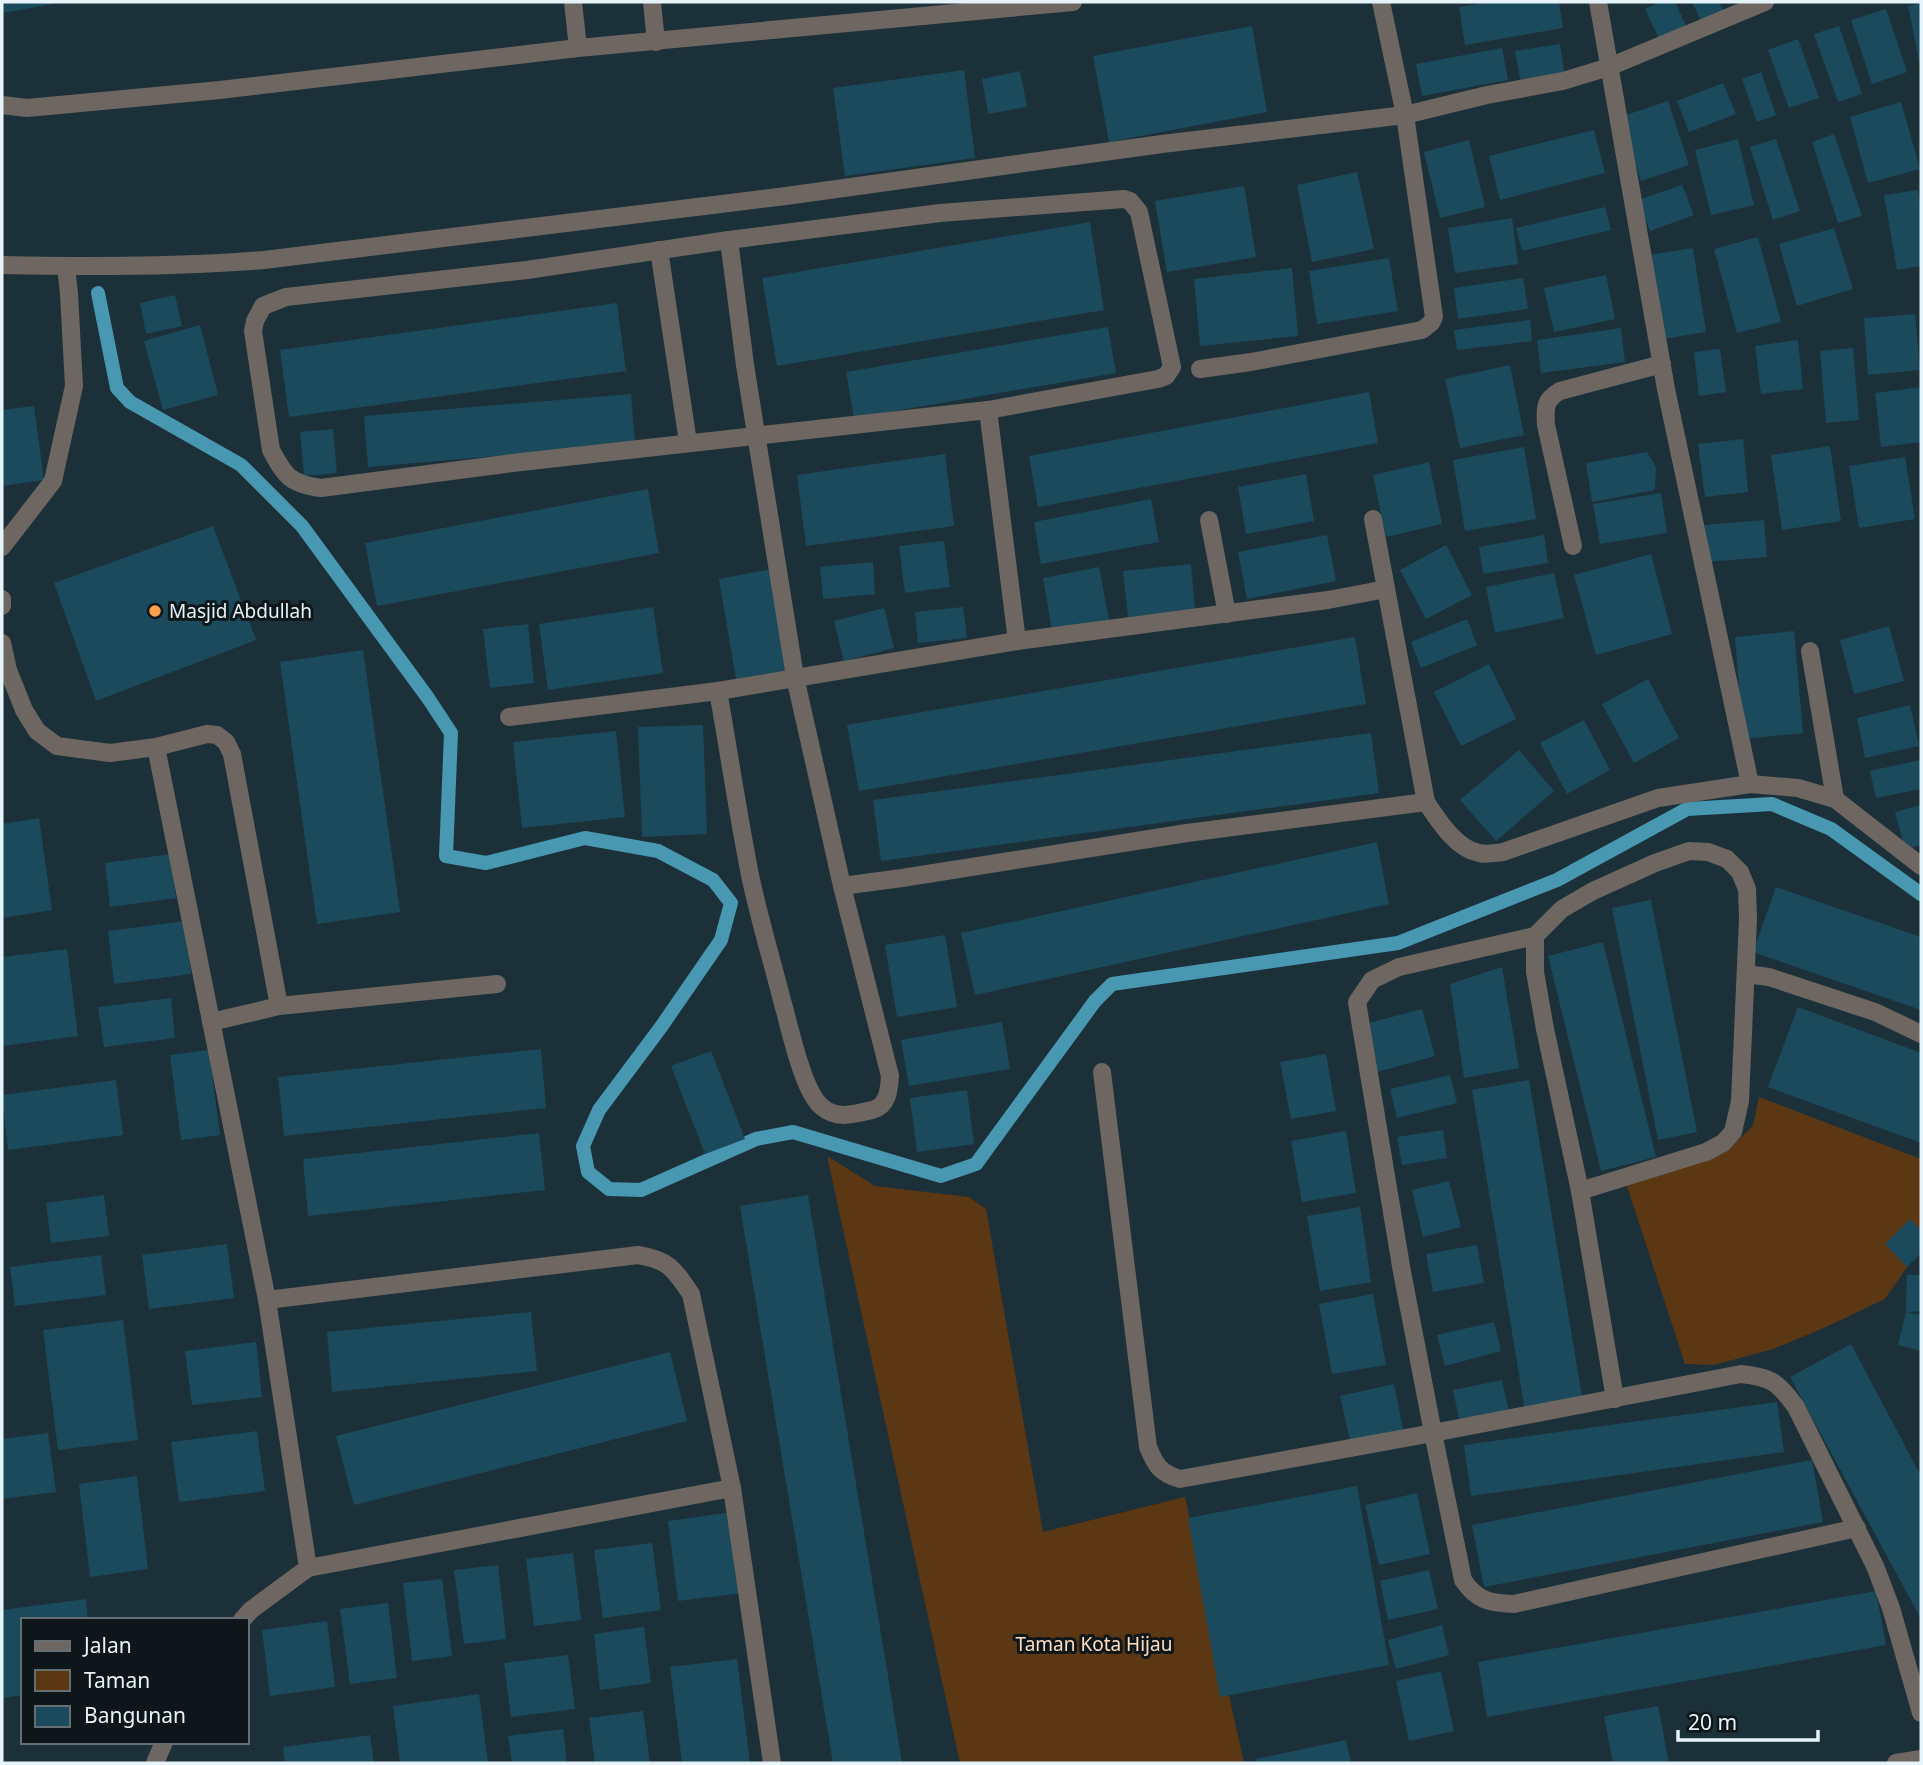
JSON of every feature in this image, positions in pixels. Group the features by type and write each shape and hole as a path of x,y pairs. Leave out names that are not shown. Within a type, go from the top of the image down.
{"street":[{"path":"573,2 578,48"},
{"path":"652,2 656,42"},
{"path":"2,105 27,108 206,92 578,48 1073,2"},
{"path":"1200,369 1422,330 1434,317 1405,115 1381,2"},
{"path":"1598,2 1666,389 1750,784"},
{"path":"2,265 214,264 276,259 1405,115 1487,95 1563,82 1609,67 1765,2"},
{"path":"1124,199 1130,201 1139,212 1172,367 1167,376 1158,379 988,410 756,434 321,488 304,486 292,480 271,450 253,331 263,306 286,297 527,270 659,250 940,213 1124,199"},
{"path":"718,691 751,876 793,1043 815,1101 836,1116 878,1109 886,1101 890,1076 842,886 795,677 745,365 729,240"},
{"path":"659,250 688,442"},
{"path":"2,547 53,481 74,386 66,266"},
{"path":"1573,546 1546,425 1545,408 1551,396 1560,391 1662,364"},
{"path":"988,410 1017,641"},
{"path":"1373,519 1426,802 1440,824 1458,843 1479,853 1503,852 1658,798 1750,784 1798,788 1835,799 1921,866"},
{"path":"1209,520 1227,614"},
{"path":"509,717 718,691 1017,641 1328,600 1386,589"},
{"path":"2,599 2,606"},
{"path":"2,643 8,670 24,710 37,731 57,746 110,754 156,747 206,734 217,735 226,742 232,754 279,1006"},
{"path":"1810,652 1835,799"},
{"path":"156,747 267,1300 308,1568"},
{"path":"842,886 1187,833 1426,802"},
{"path":"1580,1191 1706,1152 1723,1143 1733,1132 1740,1101 1748,919 1747,889 1740,872 1727,859 1707,852 1689,851 1655,863 1593,891 1562,909 1535,936 1399,967 1371,981 1357,1002 1402,1272 1433,1433 1464,1580 1471,1592 1482,1600 1514,1604 1857,1528"},
{"path":"1535,936 1535,972 1580,1191 1615,1399"},
{"path":"1746,974 1769,977 1875,1012 1921,1034"},
{"path":"211,1022 279,1006 497,985"},
{"path":"1102,1072 1148,1447 1155,1463 1166,1474 1180,1479 1741,1374 1763,1376 1783,1388 1796,1407 1875,1566 1891,1608 1921,1713"},
{"path":"267,1300 638,1255 659,1258 677,1274 691,1294 732,1488 772,1763"},
{"path":"244,1618 308,1568 732,1488"},
{"path":"155,1763 163,1744"},
{"path":"1896,1763 1921,1759"}],"green space":[{"path":"1759,1097 1921,1159 1921,1247 1885,1299 1773,1349 1714,1365 1685,1364 1627,1186 1729,1149 1753,1126"},
{"name":"Taman Kota Hijau","path":"827,1156 875,1186 969,1197 986,1209 1043,1532 1185,1497 1244,1763 960,1763"}],"building":[{"path":"2,2 59,2 59,3 2,13"},
{"path":"1490,2 1559,2 1563,28 1465,45 1459,7"},
{"path":"1660,2 1675,2 1689,32 1662,45 1645,9"},
{"path":"1692,2 1719,2 1726,15 1703,25"},
{"path":"1921,3 1921,66 1920,66 1908,6"},
{"path":"1886,9 1907,72 1872,84 1851,20"},
{"path":"1252,26 1267,112 1109,142 1093,56"},
{"path":"1839,26 1862,94 1838,102 1814,34"},
{"path":"1798,39 1819,98 1789,108 1768,50"},
{"path":"1560,44 1565,77 1521,84 1515,51"},
{"path":"1502,48 1508,80 1422,96 1416,64"},
{"path":"964,70 975,158 845,176 833,88"},
{"path":"1020,71 1027,107 988,114 982,79"},
{"path":"1761,72 1776,115 1757,122 1742,79"},
{"path":"1723,83 1736,114 1689,132 1677,101"},
{"path":"1668,101 1689,165 1641,181 1620,117"},
{"path":"1901,102 1920,169 1868,183 1850,117"},
{"path":"1594,130 1605,173 1500,200 1489,156"},
{"path":"1834,134 1862,216 1838,223 1812,142"},
{"path":"1738,139 1754,205 1711,215 1695,150"},
{"path":"1776,139 1800,211 1773,220 1750,147"},
{"path":"1469,140 1485,207 1440,218 1424,152"},
{"path":"1357,172 1374,249 1312,262 1297,185"},
{"path":"1682,185 1694,215 1650,231 1638,200"},
{"path":"1244,186 1256,257 1167,272 1155,201"},
{"path":"1918,190 1921,266 1897,270 1884,195"},
{"path":"1605,207 1611,230 1522,251 1516,228"},
{"path":"1512,218 1518,264 1455,273 1448,228"},
{"path":"1090,222 1104,310 777,366 762,278"},
{"path":"1834,228 1853,289 1797,306 1779,244"},
{"path":"1758,237 1781,322 1737,333 1714,249"},
{"path":"1693,248 1706,332 1663,339 1650,255"},
{"path":"1389,258 1398,311 1317,324 1309,271"},
{"path":"1292,268 1298,336 1200,346 1194,279"},
{"path":"1606,275 1615,319 1554,332 1544,288"},
{"path":"1523,278 1528,309 1458,319 1454,288"},
{"path":"175,295 182,326 146,334 140,303"},
{"path":"617,303 626,371 289,417 280,350"},
{"path":"1915,314 1920,370 1868,375 1864,318"},
{"path":"1530,320 1532,341 1457,350 1454,330"},
{"path":"200,325 218,395 163,410 144,341"},
{"path":"1108,327 1116,373 854,418 846,372"},
{"path":"1621,328 1625,362 1541,373 1537,340"},
{"path":"1798,340 1803,389 1761,394 1755,346"},
{"path":"1853,348 1859,420 1826,423 1820,351"},
{"path":"1720,349 1726,392 1699,396 1694,352"},
{"path":"1510,365 1524,435 1460,448 1445,379"},
{"path":"1921,387 1921,442 1881,447 1875,393"},
{"path":"1369,392 1378,443 1038,507 1029,456"},
{"path":"631,394 635,444 368,467 364,416"},
{"path":"34,406 44,480 2,486 2,410"},
{"path":"333,429 337,473 304,476 300,432"},
{"path":"1743,439 1748,492 1705,497 1698,444"},
{"path":"1830,446 1841,521 1782,530 1771,455"},
{"path":"1524,447 1536,519 1465,531 1453,460"},
{"path":"1647,452 1656,467 1655,490 1592,502 1586,463"},
{"path":"945,454 954,526 806,546 797,475"},
{"path":"1905,457 1915,519 1859,528 1849,466"},
{"path":"1429,462 1442,524 1386,537 1373,475"},
{"path":"1306,474 1314,521 1246,534 1238,487"},
{"path":"648,489 659,553 377,606 365,543"},
{"path":"1661,493 1667,533 1600,544 1593,504"},
{"path":"1151,499 1159,542 1041,564 1034,522"},
{"path":"1764,520 1767,557 1706,562 1704,525"},
{"name":"Masjid Abdullah","path":"213,526 256,640 96,701 54,583"},
{"path":"1327,535 1336,581 1247,599 1238,552"},
{"path":"1544,535 1548,563 1483,574 1479,547"},
{"path":"944,541 950,587 905,593 899,546"},
{"path":"1446,545 1472,595 1426,619 1400,570"},
{"path":"1651,554 1672,634 1596,655 1574,575"},
{"path":"873,562 875,594 823,599 820,567"},
{"path":"1191,564 1195,610 1128,617 1123,571"},
{"path":"1099,567 1109,620 1052,631 1043,578"},
{"path":"772,569 789,670 736,679 719,579"},
{"path":"1554,573 1564,618 1495,633 1486,587"},
{"path":"653,607 663,673 548,690 539,624"},
{"path":"963,607 967,638 918,643 915,612"},
{"path":"884,608 894,648 844,661 834,621"},
{"path":"1467,619 1477,645 1421,668 1411,642"},
{"path":"528,624 534,683 490,688 483,629"},
{"path":"1889,626 1904,681 1854,694 1840,640"},
{"path":"1794,631 1803,733 1743,739 1735,637"},
{"path":"1355,637 1366,704 859,791 847,725"},
{"path":"363,650 400,912 317,924 280,662"},
{"path":"1489,664 1516,719 1461,746 1434,692"},
{"path":"1648,679 1679,738 1634,763 1602,704"},
{"path":"1910,705 1919,746 1865,758 1857,718"},
{"path":"1584,720 1610,770 1567,794 1540,743"},
{"path":"703,725 707,834 642,837 638,727"},
{"path":"616,731 625,817 522,828 513,742"},
{"path":"1371,733 1379,793 881,861 873,800"},
{"path":"1519,750 1554,791 1496,841 1460,800"},
{"path":"1920,760 1921,789 1876,798 1870,771"},
{"path":"1921,805 1921,845 1905,849 1895,812"},
{"path":"39,818 52,910 2,918 2,824"},
{"path":"1377,842 1389,904 975,995 961,933"},
{"path":"171,854 176,898 110,907 105,863"},
{"path":"1776,887 1921,937 1921,1010 1753,952"},
{"path":"1651,900 1697,1132 1658,1140 1612,908"},
{"path":"185,921 191,974 114,984 108,931"},
{"path":"945,935 957,1007 897,1017 885,945"},
{"path":"1603,942 1656,1157 1601,1171 1548,956"},
{"path":"67,949 78,1036 2,1046 2,957"},
{"path":"1502,967 1519,1068 1464,1078 1450,984"},
{"path":"171,998 175,1038 104,1047 98,1007"},
{"path":"1798,1007 1921,1053 1921,1143 1768,1087"},
{"path":"1422,1009 1435,1056 1377,1072 1365,1024"},
{"path":"1002,1022 1010,1069 909,1086 901,1040"},
{"path":"541,1049 546,1108 284,1136 278,1077"},
{"path":"209,1050 220,1135 181,1140 170,1055"},
{"path":"711,1051 745,1139 705,1154 671,1066"},
{"path":"1326,1054 1336,1111 1291,1119 1280,1062"},
{"path":"1450,1075 1457,1103 1397,1118 1390,1089"},
{"path":"116,1080 123,1135 8,1150 2,1095"},
{"path":"1529,1080 1583,1402 1525,1411 1472,1090"},
{"path":"967,1090 974,1144 917,1152 910,1098"},
{"path":"1443,1130 1447,1158 1402,1165 1397,1137"},
{"path":"1346,1131 1356,1193 1302,1202 1291,1141"},
{"path":"539,1133 545,1190 308,1216 303,1159"},
{"path":"1449,1181 1461,1227 1423,1237 1412,1190"},
{"path":"104,1195 109,1236 51,1243 46,1203"},
{"path":"808,1195 902,1763 833,1763 740,1206"},
{"path":"1360,1207 1371,1282 1320,1291 1307,1216"},
{"path":"1910,1219 1921,1230 1921,1253 1907,1267 1885,1244"},
{"path":"227,1244 234,1298 149,1309 142,1255"},
{"path":"1477,1245 1484,1283 1433,1292 1426,1254"},
{"path":"101,1255 106,1295 15,1306 10,1267"},
{"path":"1907,1275 1921,1275 1921,1311 1906,1312"},
{"path":"1373,1294 1386,1365 1332,1374 1319,1304"},
{"path":"531,1312 537,1371 332,1392 327,1332"},
{"path":"1906,1312 1921,1315 1921,1351 1898,1345"},
{"path":"123,1320 138,1440 58,1450 43,1330"},
{"path":"1494,1322 1501,1351 1445,1366 1437,1335"},
{"path":"256,1342 262,1397 192,1405 185,1351"},
{"path":"1851,1344 1921,1476 1921,1619 1790,1377"},
{"path":"670,1352 687,1421 354,1505 336,1436"},
{"path":"1502,1380 1509,1412 1460,1423 1453,1390"},
{"path":"1394,1384 1404,1434 1351,1445 1340,1396"},
{"path":"1777,1402 1784,1452 1471,1496 1464,1445"},
{"path":"257,1431 265,1491 179,1502 171,1442"},
{"path":"48,1433 56,1492 2,1499 2,1439"},
{"path":"1812,1460 1823,1522 1484,1587 1472,1525"},
{"path":"137,1476 148,1569 90,1577 79,1484"},
{"path":"1357,1486 1389,1665 1220,1697 1188,1518"},
{"path":"1417,1493 1430,1554 1379,1565 1365,1505"},
{"path":"733,1512 743,1593 678,1601 668,1521"},
{"path":"652,1543 661,1610 603,1618 594,1550"},
{"path":"573,1553 581,1620 534,1626 526,1559"},
{"path":"498,1565 506,1639 464,1644 454,1570"},
{"path":"1429,1570 1438,1609 1388,1620 1380,1581"},
{"path":"442,1579 452,1656 412,1661 403,1583"},
{"path":"1876,1591 1886,1645 1487,1717 1478,1662"},
{"path":"86,1599 88,1618 21,1618 21,1695 2,1698 2,1610"},
{"path":"388,1603 397,1678 350,1684 340,1609"},
{"path":"327,1621 335,1687 270,1696 262,1630"},
{"path":"1442,1625 1449,1655 1396,1669 1388,1640"},
{"path":"644,1627 651,1683 600,1690 594,1634"},
{"path":"568,1655 575,1709 511,1717 504,1663"},
{"path":"737,1659 750,1763 682,1763 670,1667"},
{"path":"1441,1671 1454,1731 1409,1741 1396,1681"},
{"path":"479,1694 488,1763 400,1763 393,1706"},
{"path":"1658,1706 1669,1763 1613,1763 1604,1716"},
{"path":"643,1711 650,1763 595,1763 589,1718"},
{"path":"563,1729 567,1763 512,1763 508,1736"},
{"path":"370,1735 374,1763 285,1763 283,1747"},
{"path":"1346,1740 1351,1763 1257,1763 1256,1759"}],"waterway":[{"path":"98,293 117,388 130,402 241,465 302,526 451,733 446,856 486,863 585,838 658,851 713,880 731,903 721,940 599,1110 583,1146 588,1172 609,1189 641,1190 756,1139 793,1132 941,1176 976,1164 1095,1001 1112,984 1398,943 1557,880 1687,809 1772,804 1831,829 1921,894"}],"place":[{"name":"Masjid Abdullah","path":"155,611"}]}
